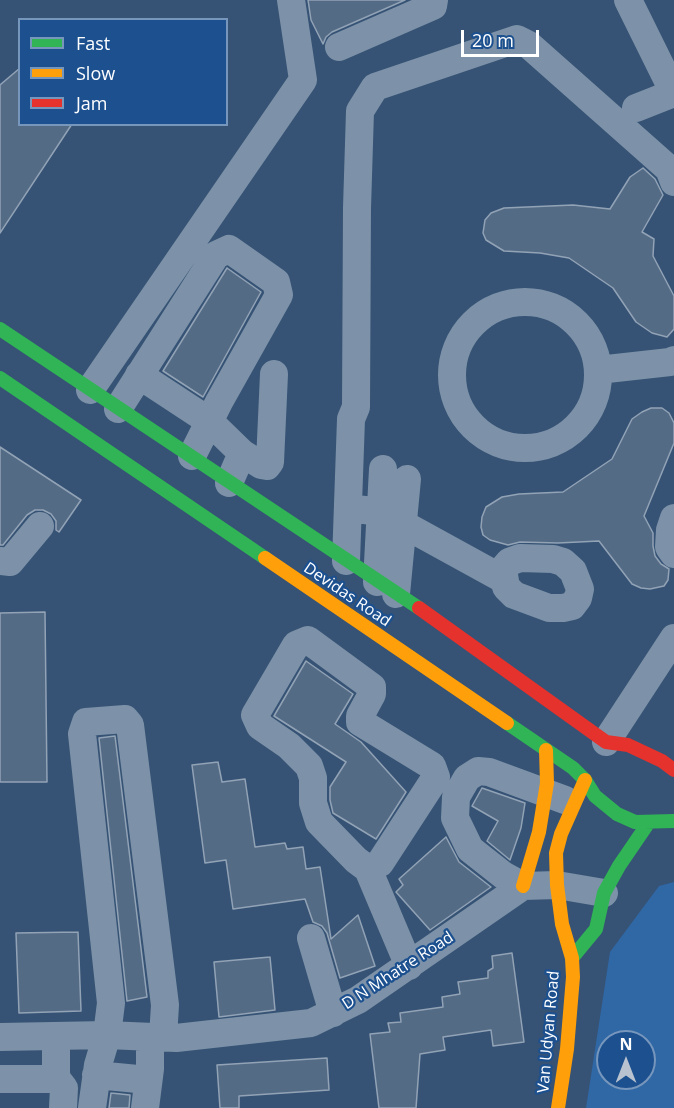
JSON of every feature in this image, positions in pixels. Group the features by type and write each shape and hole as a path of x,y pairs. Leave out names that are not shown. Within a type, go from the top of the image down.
{"main road":[{"name":"Devidas Road","path":"0,329 447,627 572,719 596,753 628,745 662,761 674,770"},
{"name":"Devidas Road","path":"4,387 573,768 580,791 596,796 614,812 635,822 671,823"},
{"path":"523,886 538,832 547,783 546,750"},
{"path":"580,791 596,753"},
{"name":"Van Udyan Road","path":"558,1108 567,1049 573,977 572,958 562,924 556,853 561,834 580,791"},
{"name":"Van Udyan Road","path":"572,958 596,929 604,893 649,822"}],"street":[{"path":"291,0 303,80"},
{"path":"90,390 303,80 333,51 433,6 434,0"},
{"path":"628,0 674,93 636,108"},
{"path":"369,576 373,513 351,418 356,406 360,111 375,87 517,39 529,45 669,169 674,182"},
{"path":"118,409 216,255 229,249 276,282 279,295 192,456"},
{"path":"522,302 552,307 577,324 593,349 597,370 596,394 582,421 559,440 530,448 500,443 473,427 460,408 453,386 452,371 454,356 468,329 492,310 522,302"},
{"path":"597,370 674,360"},
{"path":"140,375 209,421 242,453 261,465 267,466 270,462 274,374"},
{"path":"229,483 242,453"},
{"path":"369,576 373,513 395,474"},
{"path":"373,513 503,579"},
{"path":"674,518 670,530 669,547 674,554"},
{"path":"0,561 10,562 40,526"},
{"path":"596,753 674,638"},
{"path":"368,869 380,863 436,777 432,766 360,722 360,716 372,694 372,687 308,640 296,645 255,715 260,726 289,746 309,766 313,778 313,803 319,822 356,860 368,869 409,966"},
{"path":"92,1108 96,1075 107,1035 111,1003 82,734 86,722 125,719 130,725 165,1005 156,1037 145,1108"},
{"path":"580,791 545,792 489,772 478,771 467,778 456,797 455,818 470,849 503,876 523,886 557,885 604,893"},
{"name":"D N Mhatre Road","path":"5,1037 107,1035 176,1038 311,1023 358,1000 523,886"},
{"path":"311,938 333,1012"},
{"path":"56,1036 57,1079 64,1088 63,1108"},
{"path":"5,1037 5,1079 57,1079"},
{"path":"96,1075 148,1080"}],"shaded area":[{"path":"674,882 674,1108 586,1108 596,1043 596,1090 656,1090 656,1030 598,1030 610,952 659,886"}],"building":[{"path":"308,0 405,0 332,32 323,44 311,20"},
{"path":"18,70 18,126 71,126 0,233 0,85"},
{"path":"643,168 655,179 663,195 642,232 654,239 653,256 674,296 674,329 667,337 652,333 636,322 613,288 569,258 540,253 504,251 486,240 483,233 485,220 491,213 504,208 573,205 610,209 630,177"},
{"path":"227,268 261,292 203,397 163,371"},
{"path":"651,408 662,408 669,413 674,423 674,443 644,516 653,533 655,556 669,569 668,580 664,586 650,589 632,584 599,541 520,542 508,545 490,540 483,535 482,517 486,507 502,497 563,492 612,459 632,419"},
{"path":"0,447 81,500 59,532 56,530 56,521 51,514 43,510 35,510 27,515 3,545 0,545"},
{"path":"45,612 47,782 0,782 0,613"},
{"path":"306,661 353,694 335,724 361,742 406,792 376,839 333,813 330,787 346,762 274,716"},
{"path":"115,736 147,997 127,1001 99,738"},
{"path":"218,762 222,782 245,779 255,847 285,843 287,849 303,847 306,869 320,867 331,939 358,915 375,966 340,978 327,933 322,926 313,922 305,899 233,909 226,860 205,863 192,765"},
{"path":"482,788 525,803 521,828 510,860 487,841 498,821 472,806"},
{"path":"446,837 459,862 491,887 430,930 396,892 403,885 399,879"},
{"path":"78,932 81,1011 19,1013 16,933"},
{"path":"512,953 524,1042 493,1046 491,1030 443,1037 445,1050 420,1054 416,1108 379,1108 370,1034 390,1032 388,1023 401,1022 400,1013 443,1007 442,997 460,994 458,982 488,978 488,971 493,968 492,956"},
{"path":"270,957 275,1010 219,1017 214,962"},
{"path":"327,1058 329,1090 239,1096 239,1108 220,1108 217,1065"},
{"path":"111,1093 130,1095 129,1108 109,1108"}],"traffic: fast":[{"path":"0,329 419,608"},
{"path":"0,378 265,558"},
{"path":"507,723 573,768 585,780 595,796 617,814 635,822 674,821"},
{"path":"572,958 596,929 604,893 649,822"}],"traffic: slow":[{"path":"265,558 507,723"},
{"path":"523,886 539,832 547,783 546,750"},
{"path":"558,1108 567,1049 573,977 572,958 562,924 556,853 561,834 585,780"}],"traffic: jam":[{"path":"419,608 606,742 628,745 662,761 674,770"}]}
